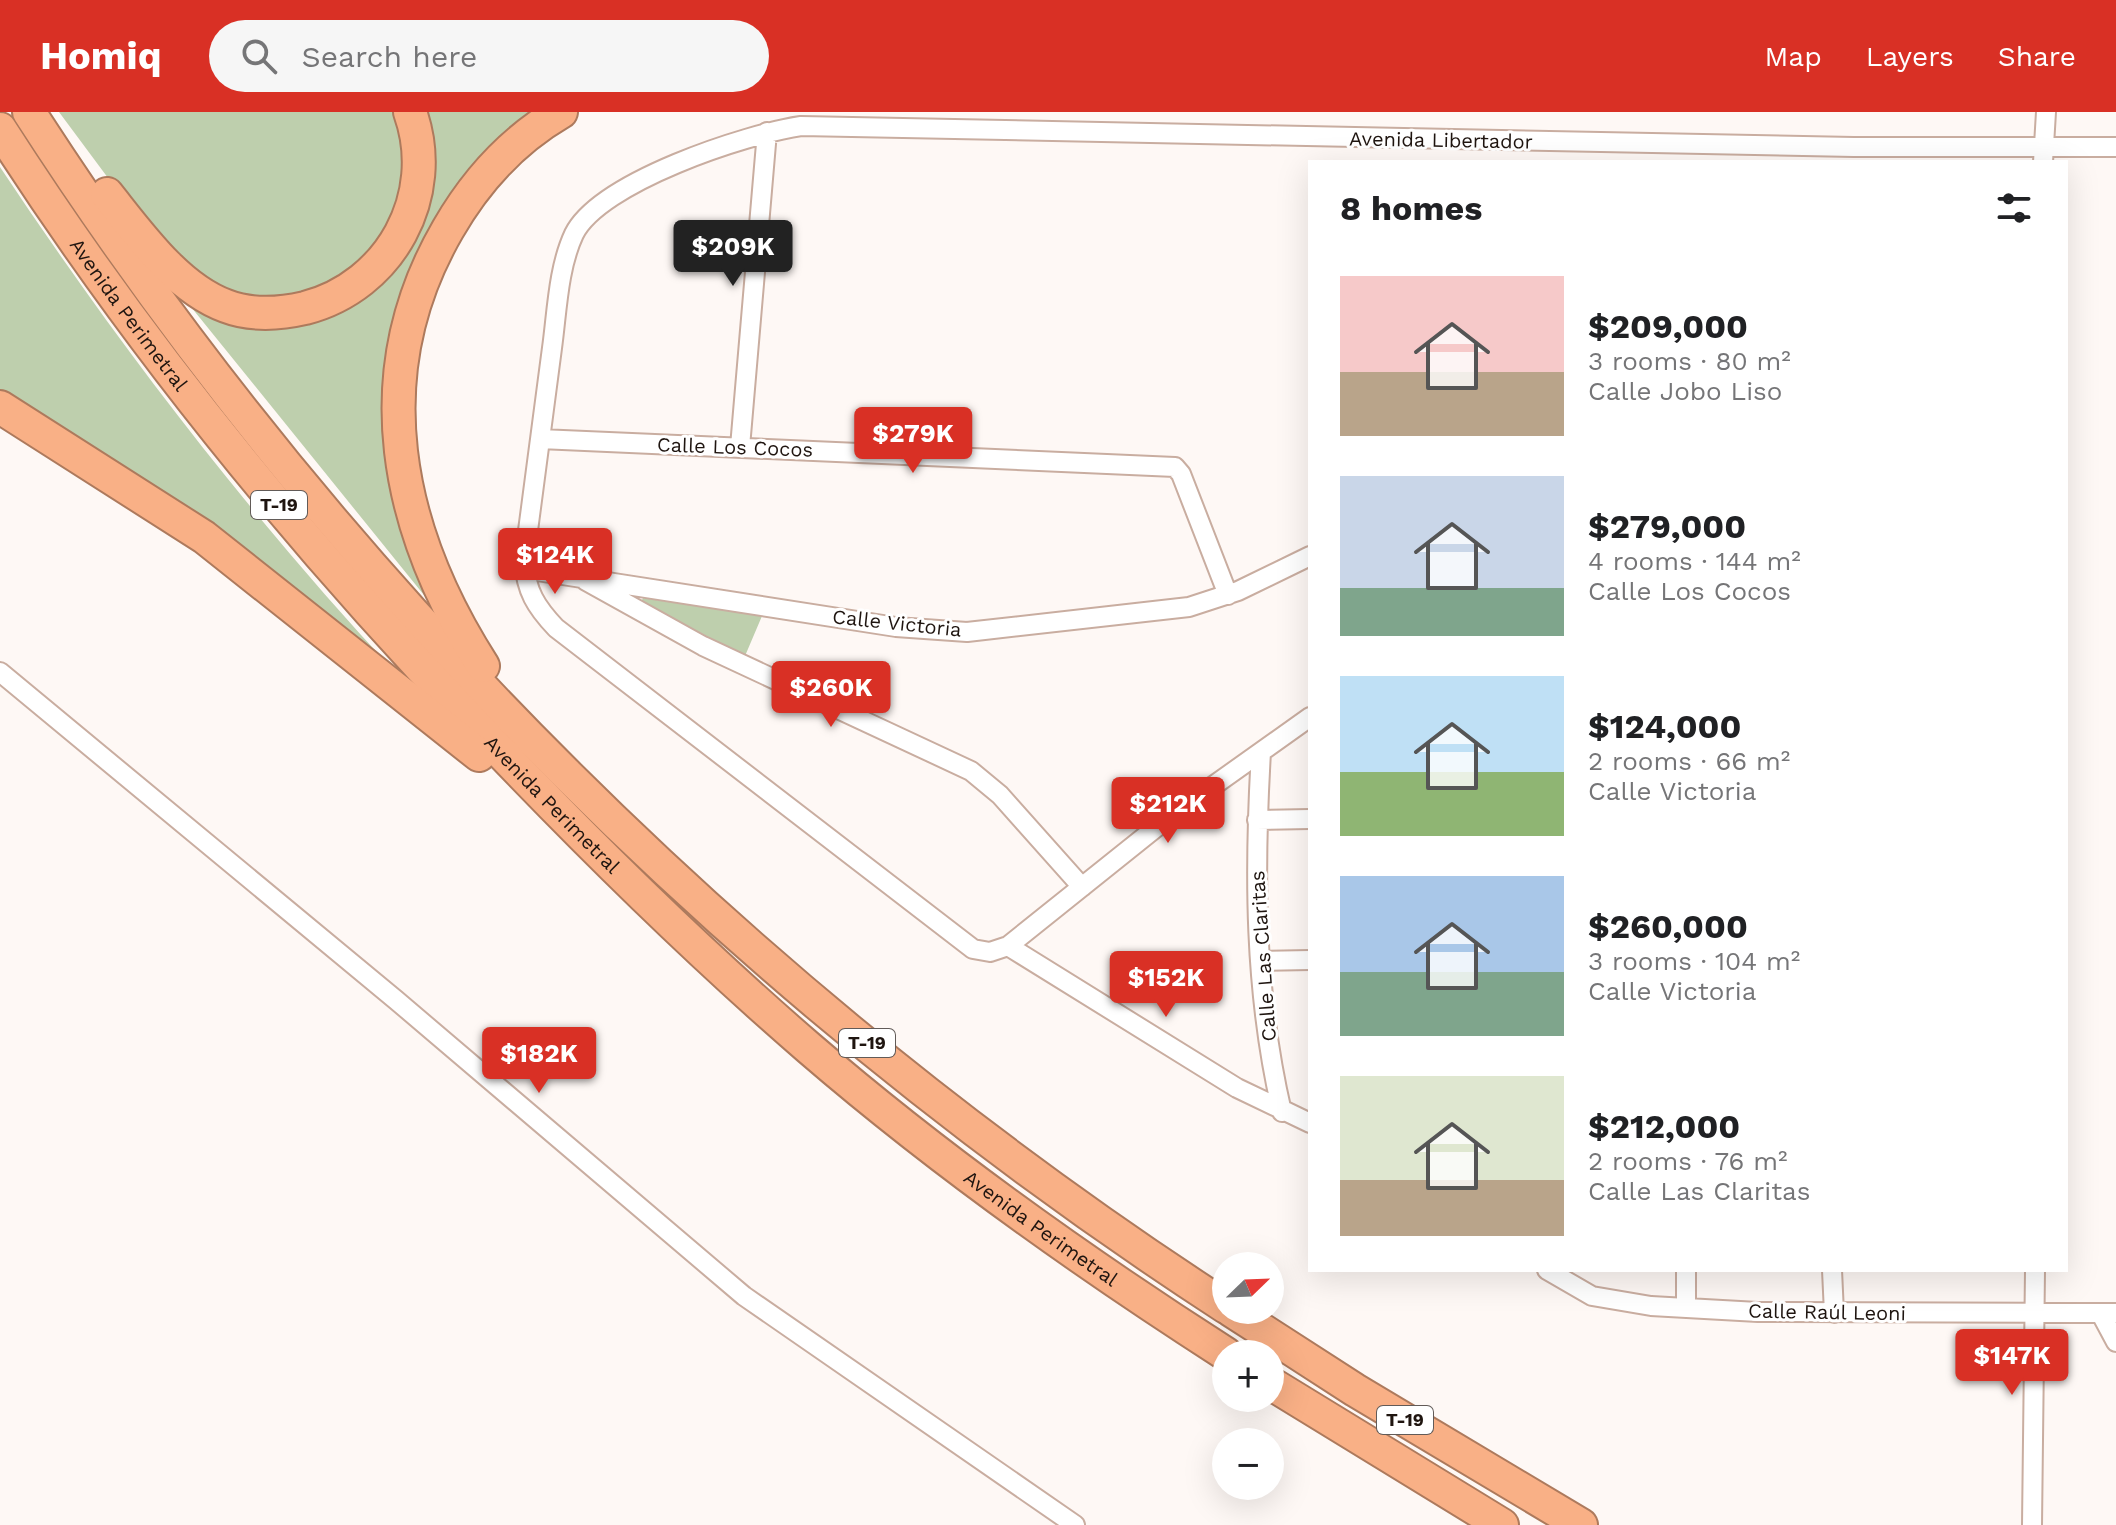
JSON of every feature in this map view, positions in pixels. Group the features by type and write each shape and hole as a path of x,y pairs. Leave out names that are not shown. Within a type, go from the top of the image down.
{"highway":[{"name":"Avenida Perimetral","path":"29,112 114,237 284,459 368,560 538,743 710,910 931,1096 1041,1180 1212,1297"},
{"path":"40,112 126,218 193,287 224,305 260,313 297,309 337,297 363,281 390,252 405,226 417,190 419,156 410,112"},
{"path":"538,743 466,639 423,548 406,484 397,404 406,328 436,250 483,177 531,132 561,112"},
{"name":"Avenida Perimetral","path":"0,129 78,245 258,480 405,650 594,850 809,1048 919,1138 1031,1222 1212,1345"},
{"path":"0,407 204,537 416,703 594,850"},
{"name":"T-19","path":"1253,1324 1355,1390 1581,1525"},
{"name":"T-19","path":"1284,1392 1502,1525"}],"street":[{"path":"2043,154 2046,112"},
{"name":"Avenida Libertador","path":"524,569 560,286 574,234 606,202 648,178 723,145 767,132 801,126 911,127 1681,153 2043,154 2116,147"},
{"path":"740,447 767,132"},
{"name":"Calle Los Cocos","path":"540,439 1175,467 1181,474 1228,595"},
{"name":"Calle Victoria","path":"524,569 937,631 1010,629 1159,612 1228,595 1308,557"},
{"path":"524,569 527,589 537,607 556,628 973,949 990,952 1008,946 1168,818 1308,718"},
{"path":"576,576 703,646 971,771 1000,795 1082,887"},
{"path":"0,672 396,1000 744,1296 1075,1525"},
{"name":"Calle Las Claritas","path":"1261,752 1257,820 1260,961 1270,1061 1282,1112"},
{"path":"1257,820 1308,819"},
{"path":"1008,946 1237,1088 1308,1122"},
{"path":"1260,961 1308,960"},
{"name":"Calle Raúl Leoni","path":"1550,1272 1592,1296 1617,1303 1834,1313 2108,1314"},
{"path":"1686,1272 1686,1308"},
{"path":"1832,1272 1834,1313"},
{"path":"2032,1525 2035,1272"},
{"path":"2108,1314 2116,1342"}],"green space":[{"path":"59,112 401,112 403,207 345,283 260,305 198,280 111,182"},
{"path":"419,112 545,112 398,326 432,605 187,302 221,313 383,274"},
{"path":"0,167 92,300 188,429 291,555 398,675 0,397"},
{"path":"643,598 762,616 745,656 641,602"}]}
